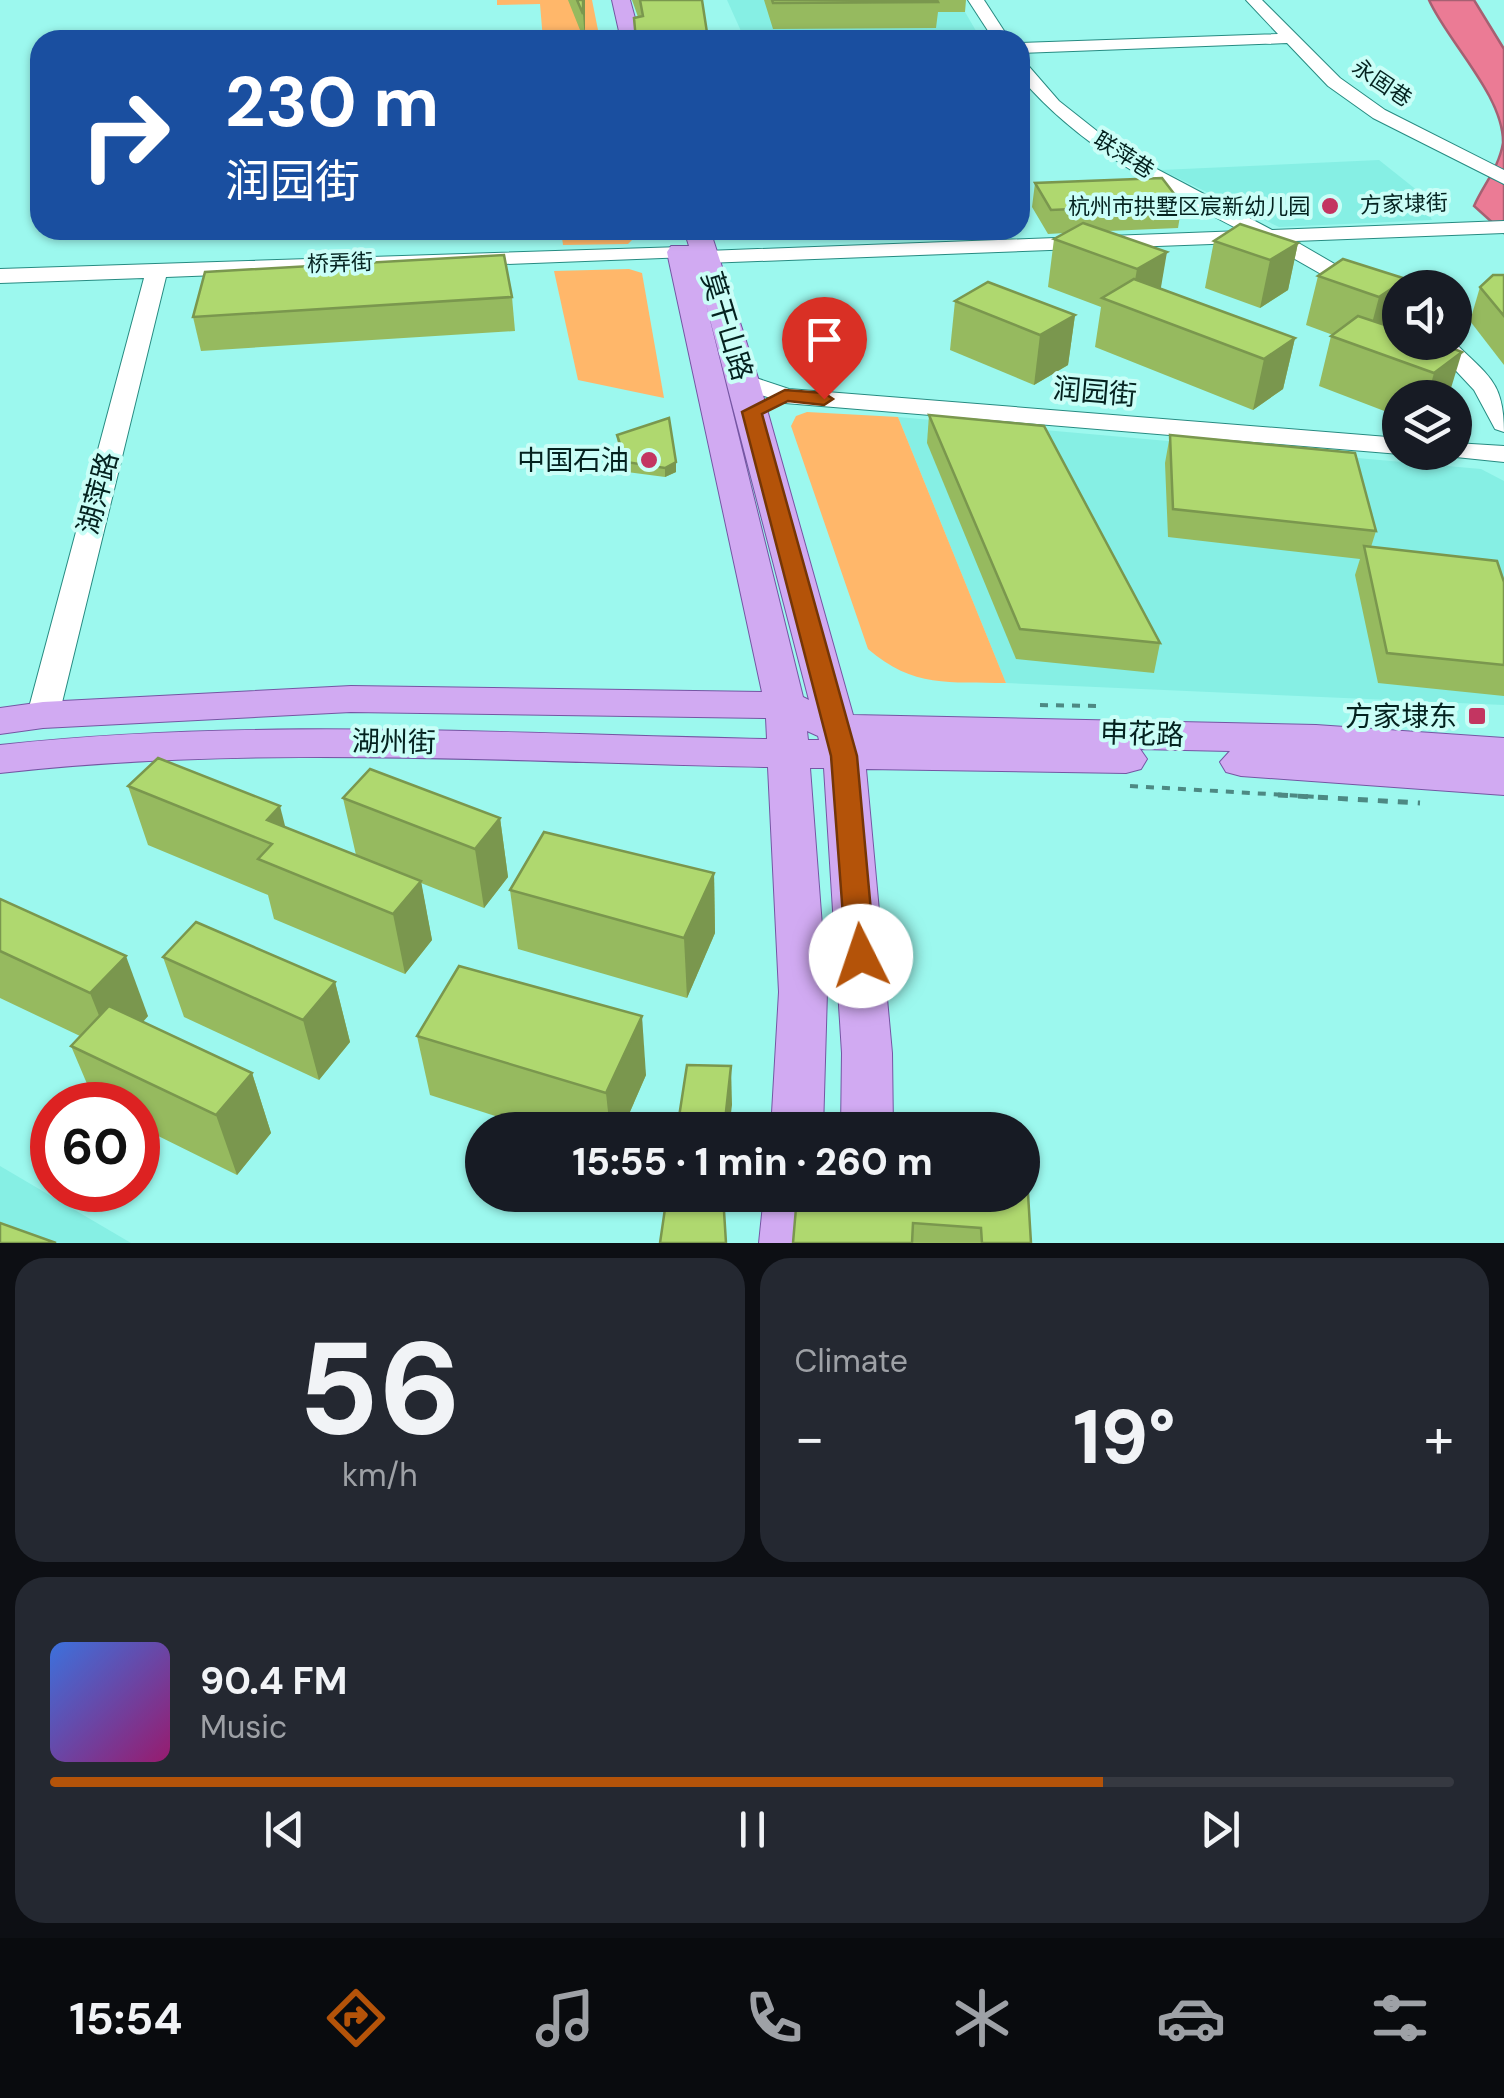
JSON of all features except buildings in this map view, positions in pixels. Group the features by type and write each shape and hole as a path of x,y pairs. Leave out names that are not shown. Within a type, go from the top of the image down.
{"main road":[{"path":"621,0 628,30"},
{"path":"642,0 650,30"},
{"name":"莫干山路","path":"690,243 748,397 840,742 868,1053 867,1112"},
{"name":"莫干山路","path":"690,243 785,705 803,992 797,1112"},
{"name":"湖州街","path":"0,721 43,715 369,699 785,705"},
{"name":"申花路","path":"785,705 840,742 1504,780"},
{"name":"申花路","path":"790,754 840,742 1316,739 1504,752"},
{"name":"湖州街","path":"0,758 225,741 376,741 790,754"},
{"path":"787,1243 790,1212"},
{"path":"859,1243 861,1212"}],"street":[{"path":"976,0 996,30"},
{"name":"永固巷","path":"1254,0 1289,38 1379,114 1504,178"},
{"path":"1030,48 1289,38"},
{"name":"联萍巷","path":"1030,78 1046,98 1084,130 1142,167 1382,301"},
{"name":"方家埭街","path":"1030,237 1504,227"},
{"name":"方家埭街","path":"690,243 863,240"},
{"name":"桥弄街","path":"0,276 690,243"},
{"name":"湖萍路","path":"43,715 157,271"},
{"path":"1458,360 1486,387 1504,424"},
{"name":"润园街","path":"748,397 785,396 1382,445"},
{"path":"1472,452 1504,454"}],"path":[{"path":"1120,784 1379,802 1437,801"}],"shaded area":[{"path":"497,0 592,0 598,30 542,30 540,4 497,5"},
{"path":"727,0 958,0 976,30 740,30"},
{"path":"1429,0 1474,0 1504,49 1504,233 1474,206 1501,152 1501,125 1485,88"},
{"name":"杭州市拱墅区宸新幼儿园","path":"1379,160 1418,191 1432,220 1279,227 1161,170"},
{"path":"562,240 632,240 628,244 563,245"},
{"path":"629,269 642,273 664,398 578,380 554,271"},
{"path":"807,412 898,417 1006,683 917,677 868,649 791,426 796,416"},
{"path":"898,417 1382,460 1382,470 1481,469 1504,481 1504,705 1006,683"},
{"path":"0,1166 30,1184 30,1212 78,1212 131,1243 0,1243"}],"place":[{"name":"杭州市拱墅区宸新幼儿园","path":"1330,206"},
{"name":"中国石油","path":"649,460"},
{"name":"方家埭东","path":"1477,716"}],"route":[{"path":"824,399 785,396 752,412 844,756 861,956"}]}
